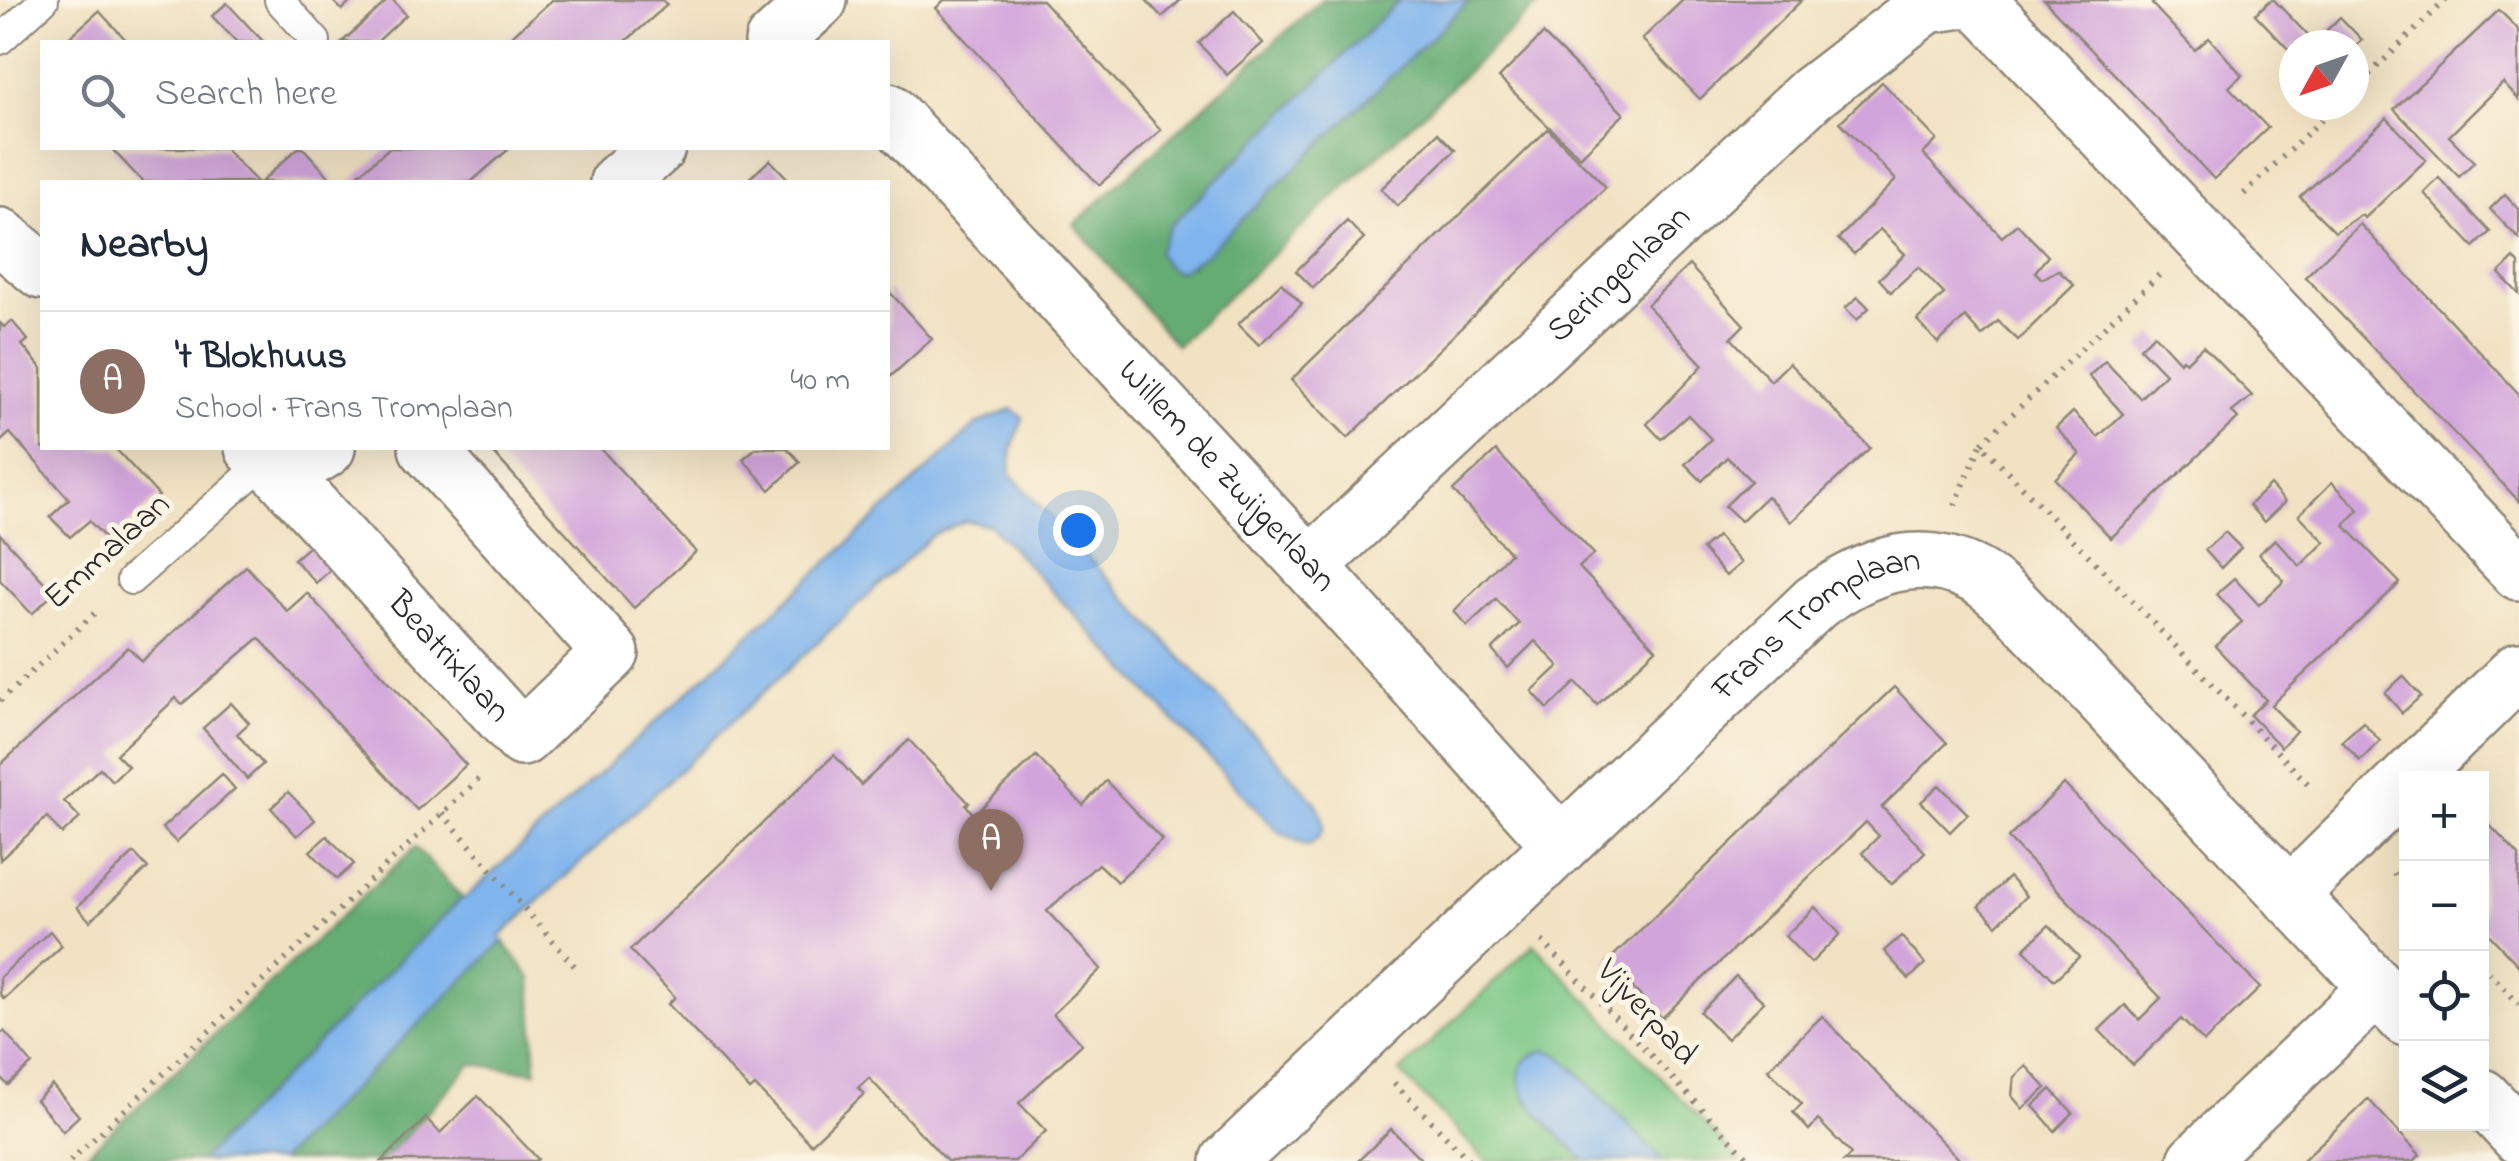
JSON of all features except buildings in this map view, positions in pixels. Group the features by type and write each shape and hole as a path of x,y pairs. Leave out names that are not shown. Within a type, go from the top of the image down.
{"street":[{"name":"Seringenlaan","path":"1310,566 1812,94 1927,6 1957,1 2200,236 2519,572"},
{"name":"Willem de Zwijgerlaan","path":"890,112 1562,845"},
{"path":"620,180 654,150"},
{"path":"0,236 40,269"},
{"path":"260,454 289,464 311,460 324,450"},
{"name":"Beatrixlaan","path":"260,454 522,738 611,652 429,450"},
{"name":"Frans Tromplaan","path":"1229,1161 1816,602 1850,577 1903,561 1932,562 1975,575 2012,604 2392,1003"},
{"path":"2417,771 2519,670"},
{"path":"2289,896 2399,789"},
{"path":"2196,1161 2392,1003"},
{"path":"2489,1104 2519,1136"}],"lane":[{"path":"0,40 44,0"},
{"path":"279,0 315,40"},
{"name":"Emmalaan","path":"132,580 260,454"}],"path":[{"path":"2369,74 2446,0"},
{"path":"2321,120 1981,444 2399,879"},
{"name":"Emmalaan","path":"0,700 132,580"},
{"path":"70,1161 522,738"},
{"path":"442,812 577,969"},
{"name":"Vijverpad","path":"1504,900 1751,1161"},
{"path":"2489,972 2519,1004"},
{"path":"1354,1042 1470,1161"}],"green space":[{"path":"1321,0 1400,0 1169,227 1191,266 1470,0 1543,0 1176,346 1074,224"},
{"path":"415,847 462,898 200,1161 79,1161"},
{"path":"503,941 531,978 536,1072 471,1064 383,1161 279,1161"},
{"path":"1534,944 1740,1161 1663,1161 1574,1068 1526,1099 1585,1161 1486,1161 1400,1072"}],"water":[{"path":"1400,0 1470,0 1206,254 1178,272 1166,266 1158,253 1169,227"},
{"path":"1012,409 1023,418 1012,448 1010,474 1315,801 1324,826 1315,841 1308,846 1279,832 990,525 965,521 933,535 500,937 503,941 279,1161 200,1161 462,898 976,425"},
{"path":"1546,1050 1560,1055 1663,1161 1585,1161 1544,1120 1522,1088 1520,1073 1527,1060"}],"place":[{"name":"'t Blokhuus","path":"991,891"}]}
